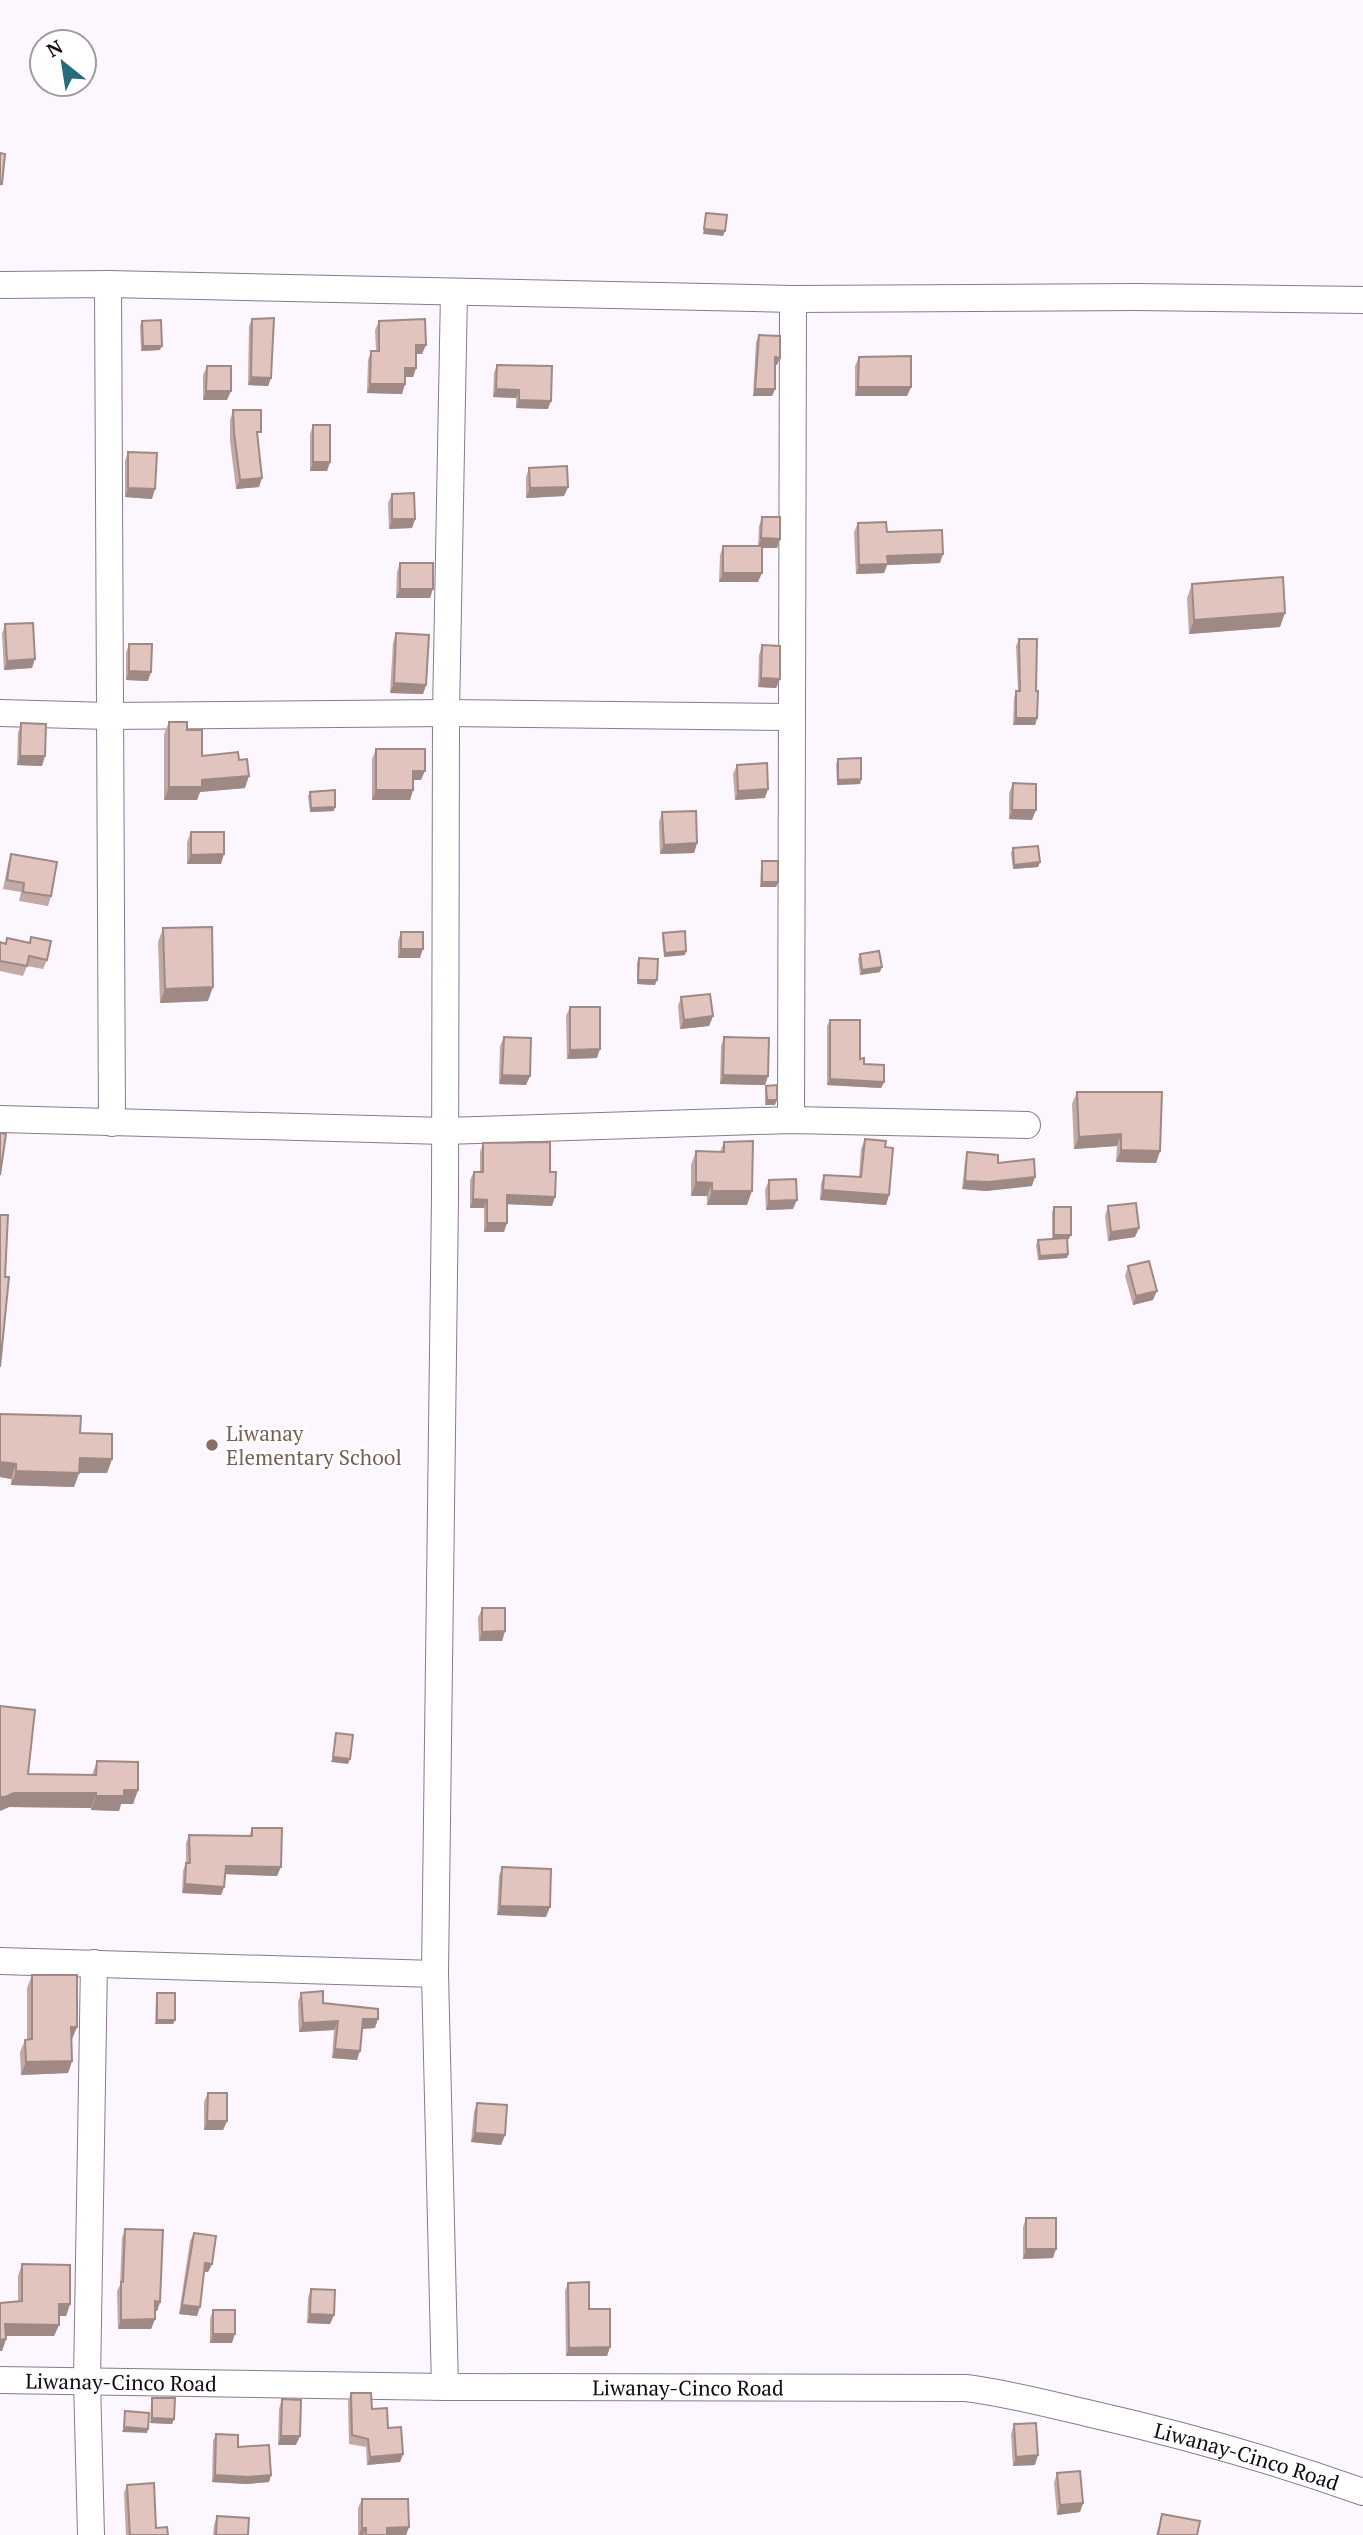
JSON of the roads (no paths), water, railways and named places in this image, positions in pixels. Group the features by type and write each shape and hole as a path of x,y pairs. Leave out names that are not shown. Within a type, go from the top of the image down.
{"street":[{"path":"0,285 108,284 793,299 1363,300"},
{"path":"108,284 112,1123"},
{"path":"445,2387 435,1975 442,1568 446,713 454,292"},
{"path":"791,1120 793,299"},
{"path":"0,713 109,716 446,713 792,717"},
{"path":"0,1119 444,1131 791,1120 1027,1125"},
{"path":"0,1961 435,1975"},
{"path":"90,2535 86,2381 94,1963"},
{"name":"Liwanay-Cinco Road","path":"0,2380 445,2387 976,2389 1135,2424 1283,2465 1363,2492"}],"place":[{"name":"Liwanay Elementary School","path":"212,1445"}]}
